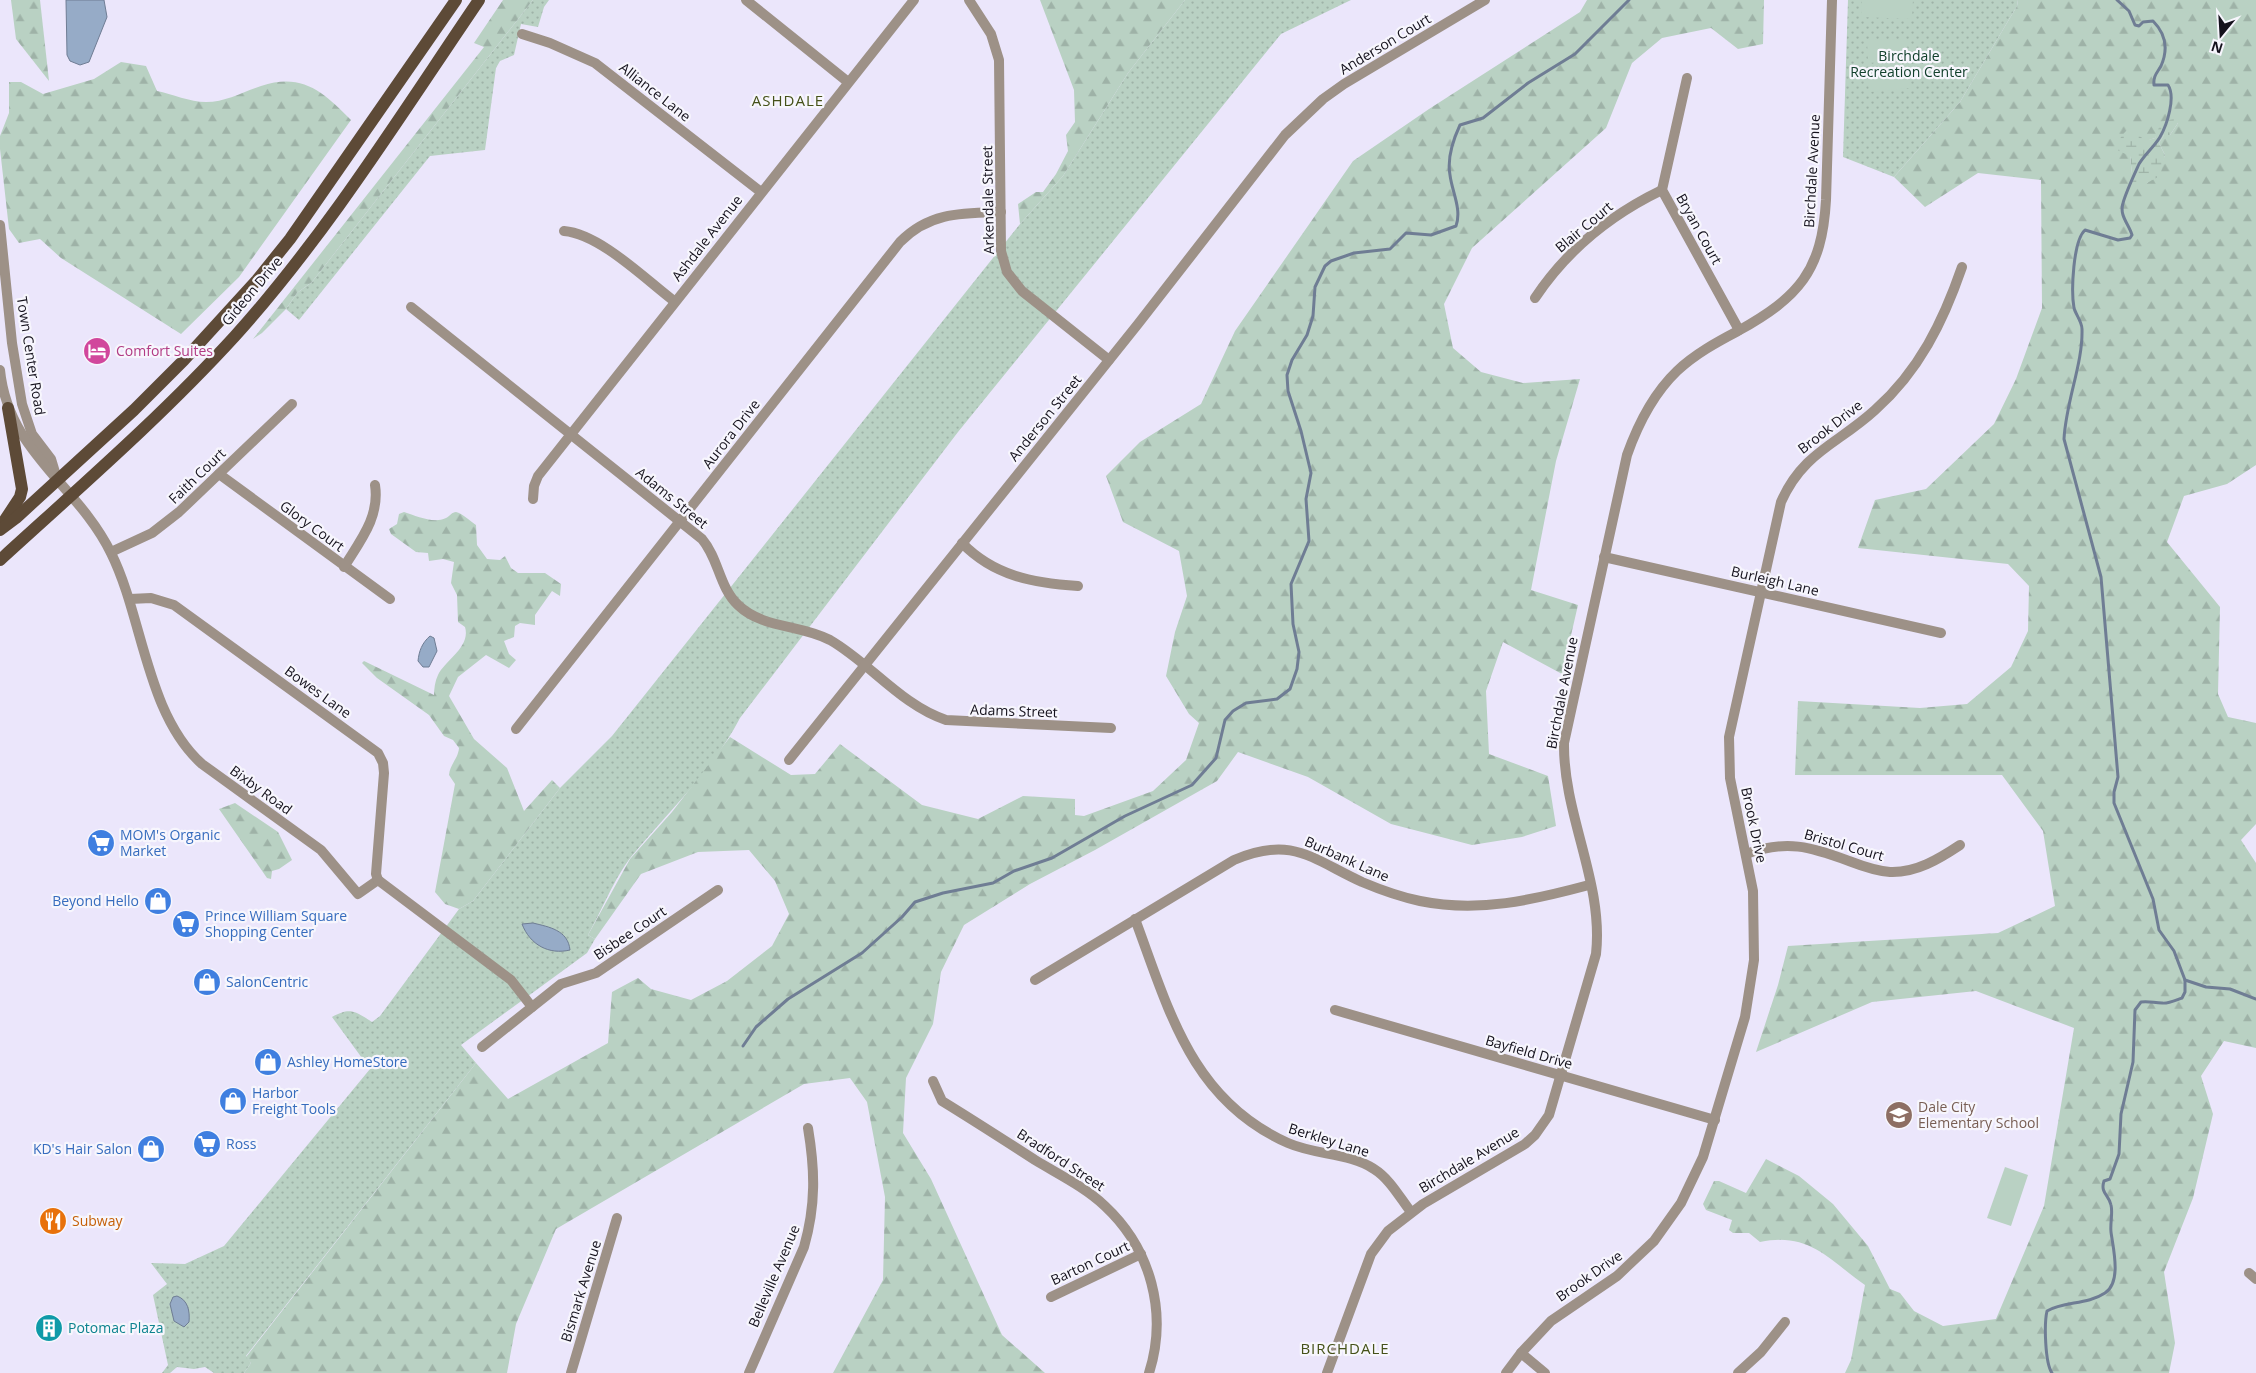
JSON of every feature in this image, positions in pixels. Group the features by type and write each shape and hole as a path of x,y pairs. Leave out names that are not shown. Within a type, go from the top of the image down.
{"main road":[{"name":"Gideon Drive","path":"0,528 16,518 58,480 184,360 257,280 290,239 456,0"},
{"name":"Gideon Drive","path":"0,560 164,408 235,335 311,243 479,0"},
{"path":"377,115 393,126"},
{"path":"0,528 20,497 22,490 8,408"}],"street":[{"path":"746,0 848,82"},
{"name":"Ashdale Avenue","path":"533,499 534,486 538,476 570,434 914,0"},
{"name":"Arkendale Street","path":"969,0 991,34 999,60 1003,260 1014,282 1109,360"},
{"name":"Anderson Court","path":"1325,98 1344,84 1485,0"},
{"name":"Birchdale Avenue","path":"1327,1373 1371,1254 1388,1231 1411,1212 1502,1159 1530,1140 1549,1115 1562,1076 1596,954 1598,925 1565,775 1564,743 1627,455 1644,415 1655,396 1679,370 1698,354 1769,313 1795,290 1808,273 1822,241 1826,200 1832,0"},
{"name":"Alliance Lane","path":"522,34 550,42 595,64 761,192"},
{"name":"Bryan Court","path":"1688,78 1662,190 1739,330"},
{"name":"Anderson Street","path":"789,760 1109,360 1285,135 1325,98"},
{"name":"Blair Court","path":"1535,298 1559,266 1597,229 1627,209 1662,190"},
{"name":"Aurora Drive","path":"516,729 906,236 918,226 941,216 1001,212"},
{"name":"Town Center Road","path":"0,224 12,343 22,404 32,434 51,459 58,480"},
{"path":"564,231 575,232 598,242 674,301"},
{"name":"Brook Drive","path":"1506,1373 1521,1353 1551,1321 1618,1276 1654,1241 1678,1209 1694,1181 1715,1120 1745,1017 1754,960 1753,891 1730,778 1729,737 1781,502 1793,478 1815,454 1876,410 1908,374 1938,328 1962,267"},
{"name":"Adams Street","path":"411,307 680,521 710,549 728,594 746,612 760,620 794,627 820,636 865,665 923,710 946,720 1111,728"},
{"name":"Town Center Road","path":"0,370 8,408 31,450 70,495"},
{"name":"Faith Court","path":"111,552 144,538 162,526 292,404"},
{"name":"Glory Court","path":"219,474 390,599"},
{"path":"344,567 373,519 376,508 375,485"},
{"name":"Bixby Road","path":"70,495 103,538 111,552 130,599 146,661 170,720 178,736 194,757 321,850 358,894 378,880"},
{"path":"962,543 981,561 1007,575 1049,584 1078,586"},
{"name":"Burleigh Lane","path":"1604,556 1941,633"},
{"name":"Bowes Lane","path":"130,599 150,598 174,605 378,753 383,763 384,773 376,874 378,880"},
{"name":"Bristol Court","path":"1746,854 1767,847 1800,845 1876,870 1900,872 1929,864 1960,845"},
{"name":"Burbank Lane","path":"1035,980 1234,860 1265,850 1298,851 1315,856 1364,883 1392,894 1445,905 1510,904 1590,885"},
{"path":"378,880 511,980 532,1007"},
{"name":"Bisbee Court","path":"482,1047 565,981 596,973 718,890"},
{"name":"Berkley Lane","path":"1135,919 1180,1037 1197,1065 1220,1094 1252,1123 1274,1137 1306,1150 1352,1159 1375,1170 1385,1178 1411,1212"},
{"name":"Bayfield Drive","path":"1335,1010 1715,1120"},
{"name":"Bradford Street","path":"932,1081 937,1095 942,1101 1088,1193 1104,1205 1123,1226 1141,1254 1151,1278 1157,1318 1154,1350 1148,1373"},
{"name":"Belleville Avenue","path":"749,1373 804,1247 810,1227 814,1204 814,1173 808,1128"},
{"name":"Bismark Avenue","path":"571,1373 617,1218"},
{"name":"Barton Court","path":"1051,1297 1141,1254"},
{"path":"1738,1373 1761,1352 1785,1322"},
{"path":"1521,1353 1545,1373"}],"green space":[{"path":"11,0 40,0 49,81 16,39"},
{"path":"503,0 533,0 312,282 297,293 286,309 262,333 253,339 484,47 474,43"},
{"path":"533,0 549,0 544,7 538,27 521,24 514,55 500,61 496,68 485,150 430,156 299,320 286,309 297,293 312,282"},
{"path":"1040,0 1185,0 1128,73 1063,176 1020,224 1018,204 1036,192 1043,192 1056,174 1068,151 1066,135 1075,122 1074,90"},
{"path":"1185,0 1351,0 1281,34 958,432 740,718 717,755 625,865 588,935 595,939 587,953 461,1045 476,1063 246,1356 251,1363 244,1373 214,1373 205,1367 194,1369 177,1367 170,1373 162,1373 168,1365 153,1295 167,1284 151,1263 185,1264 224,1246 370,1069 332,1017 348,1011 361,1015 372,1022 380,1016 459,909 473,901 560,788 612,736 1020,224 1063,176 1128,73"},
{"path":"1587,0 1764,0 1763,44 1738,49 1711,28 1662,38 1632,63 1606,128 1472,248 1444,304 1453,348 1481,372 1523,383 1580,379 1556,461 1531,590 1578,605 1562,674 1503,642 1486,691 1489,754 1548,776 1556,826 1522,837 1472,845 1391,824 1308,777 1238,752 1217,781 1095,850 1030,884 964,925 941,972 933,1024 906,1078 903,1133 931,1179 1002,1335 1045,1373 833,1373 883,1280 885,1197 867,1102 850,1078 804,1084 556,1229 516,1324 507,1373 244,1373 251,1363 246,1357 476,1063 508,1099 608,1043 612,992 638,978 651,989 691,1000 727,981 772,946 789,914 775,881 749,850 698,852 641,874 595,939 588,935 630,859 672,812 730,737 791,775 815,774 840,744 922,805 978,819 1023,796 1075,799 1075,815 1084,816 1153,791 1186,760 1199,723 1189,714 1166,676 1175,632 1187,596 1179,551 1123,522 1106,476 1140,442 1201,404 1235,331 1353,161 1429,109 1580,12"},
{"name":"Birchdale Recreation Center","path":"1848,0 2018,0 2017,6 1960,102 1894,177 1843,157"},
{"path":"1862,0 1913,0 1912,19 1861,17"},
{"path":"2018,0 2256,0 2256,465 2227,484 2184,496 2167,542 2220,607 2218,694 2228,717 2256,723 2256,824 2241,840 2256,863 2256,1048 2224,1041 2201,1076 2213,1114 2193,1198 2164,1272 2175,1343 2169,1373 1845,1373 1851,1360 1865,1285 1828,1257 1805,1244 1777,1240 1760,1242 1749,1233 1733,1233 1729,1230 1732,1220 1706,1210 1703,1204 1714,1181 1719,1181 1746,1193 1766,1159 1799,1176 1833,1204 1868,1246 1890,1289 1900,1293 1914,1311 1943,1326 1996,1319 2044,1206 2074,1028 1976,991 1872,1002 1756,1052 1778,985 1788,946 1998,933 2055,906 2043,831 2002,775 1795,775 1798,701 1920,708 1967,704 2011,667 2028,631 2029,586 2008,564 1858,548 1875,500 1926,489 1994,424 2016,379 2042,308 2041,180 1978,173 1925,207 1894,177 1960,102 2017,6","holes":["2169,120 2178,123 2170,135 2164,135 2159,143 2165,155 2161,166 2147,183 2133,183 2130,156 2141,138 2146,141 2155,138 2165,121"]},
{"path":"1907,39 1908,61 1868,63 1867,40"},
{"path":"121,62 146,66 157,91 200,102 213,102 276,82 301,83 322,94 351,120 239,277 181,334 61,258 40,239 19,243 9,229 0,136 9,113 9,82 21,82 43,94 94,79"},
{"path":"1908,65 1910,88 1869,92 1867,68"},
{"path":"2177,118 2178,123 2170,135 2164,135 2159,143 2165,155 2160,176 2147,183 2133,183 2130,156 2117,150 2121,137 2127,130 2137,132 2144,139 2155,138 2161,122"},
{"path":"404,512 425,519 441,520 456,512 476,525 477,545 487,559 500,560 505,556 511,568 518,573 545,573 561,584 560,596 552,591 535,615 535,625 520,623 515,626 514,637 504,641 509,654 516,660 509,668 486,655 458,677 449,696 474,739 507,768 524,811 552,780 560,788 473,901 459,909 445,904 435,892 455,784 449,775 459,748 453,740 444,736 429,715 377,678 362,663 364,661 434,695 435,685 441,669 461,647 466,634 465,627 458,622 457,595 451,583 454,562 443,559 429,561 428,553 416,552 391,534 389,529 397,524 399,514"},
{"path":"235,803 278,832 292,860 279,869 272,871 271,879 267,878 219,809"},
{"path":"2005,1167 2028,1175 2011,1226 1987,1218"}],"water":[{"path":"66,0 104,0 107,17 89,62 80,65 70,61 67,55"},
{"path":"430,636 434,638 437,651 429,667 423,667 418,661 419,654 423,644"},
{"path":"533,923 551,928 562,934 566,938 570,950 548,950 535,943 522,924"},
{"path":"177,1296 184,1300 189,1310 189,1322 184,1327 174,1321 170,1304 173,1297"}],"waterway":[{"path":"743,1046 756,1027 788,999 862,953 902,917 915,902 943,893 993,883 1014,871 1052,858 1125,816 1192,785 1216,758 1225,720 1233,711 1246,703 1277,699 1290,689 1297,669 1299,652 1293,624 1291,584 1309,541 1306,499 1311,473 1301,431 1288,391 1287,375 1292,360 1307,335 1313,316 1315,287 1325,266 1331,261 1354,253 1390,249 1406,233 1431,235 1456,226 1458,213 1449,163 1453,143 1460,125 1483,118 1528,83 1575,54 1629,0"},
{"path":"2052,1373 2048,1361 2046,1343 2047,1311 2098,1297 2110,1288 2115,1273 2111,1232 2112,1208 2103,1185 2104,1181 2110,1179 2119,1154 2121,1114 2133,1062 2135,1010 2141,1002 2169,1002 2182,998 2185,992 2185,980 2174,951 2159,930 2153,899 2114,803 2114,792 2118,777 2101,577 2064,439 2065,425 2082,342 2082,326 2074,308 2073,300 2075,255 2078,244 2085,230 2118,240 2130,238 2132,235 2123,216 2123,203 2139,164 2163,132 2171,104 2168,85 2154,85 2155,77 2165,54 2161,31 2153,21 2143,22 2139,26 2135,25 2129,11 2117,0"},
{"path":"2185,980 2206,987 2230,989 2256,999"}],"place":[{"name":"Comfort Suites","path":"97,351"},
{"name":"MOM's Organic Market","path":"101,843"},
{"name":"Beyond Hello","path":"158,901"},
{"name":"Prince William Square Shopping Center","path":"186,924"},
{"name":"SalonCentric","path":"207,982"},
{"name":"Ashley HomeStore","path":"268,1062"},
{"name":"Harbor Freight Tools","path":"233,1101"},
{"name":"Dale City Elementary School","path":"1899,1115"},
{"name":"Ross","path":"207,1144"},
{"name":"KD's Hair Salon","path":"151,1149"},
{"name":"Subway","path":"53,1221"},
{"name":"Potomac Plaza","path":"49,1328"}],"district":[{"name":"ASHDALE","path":"788,101"},
{"name":"BIRCHDALE","path":"1345,1349"}]}
